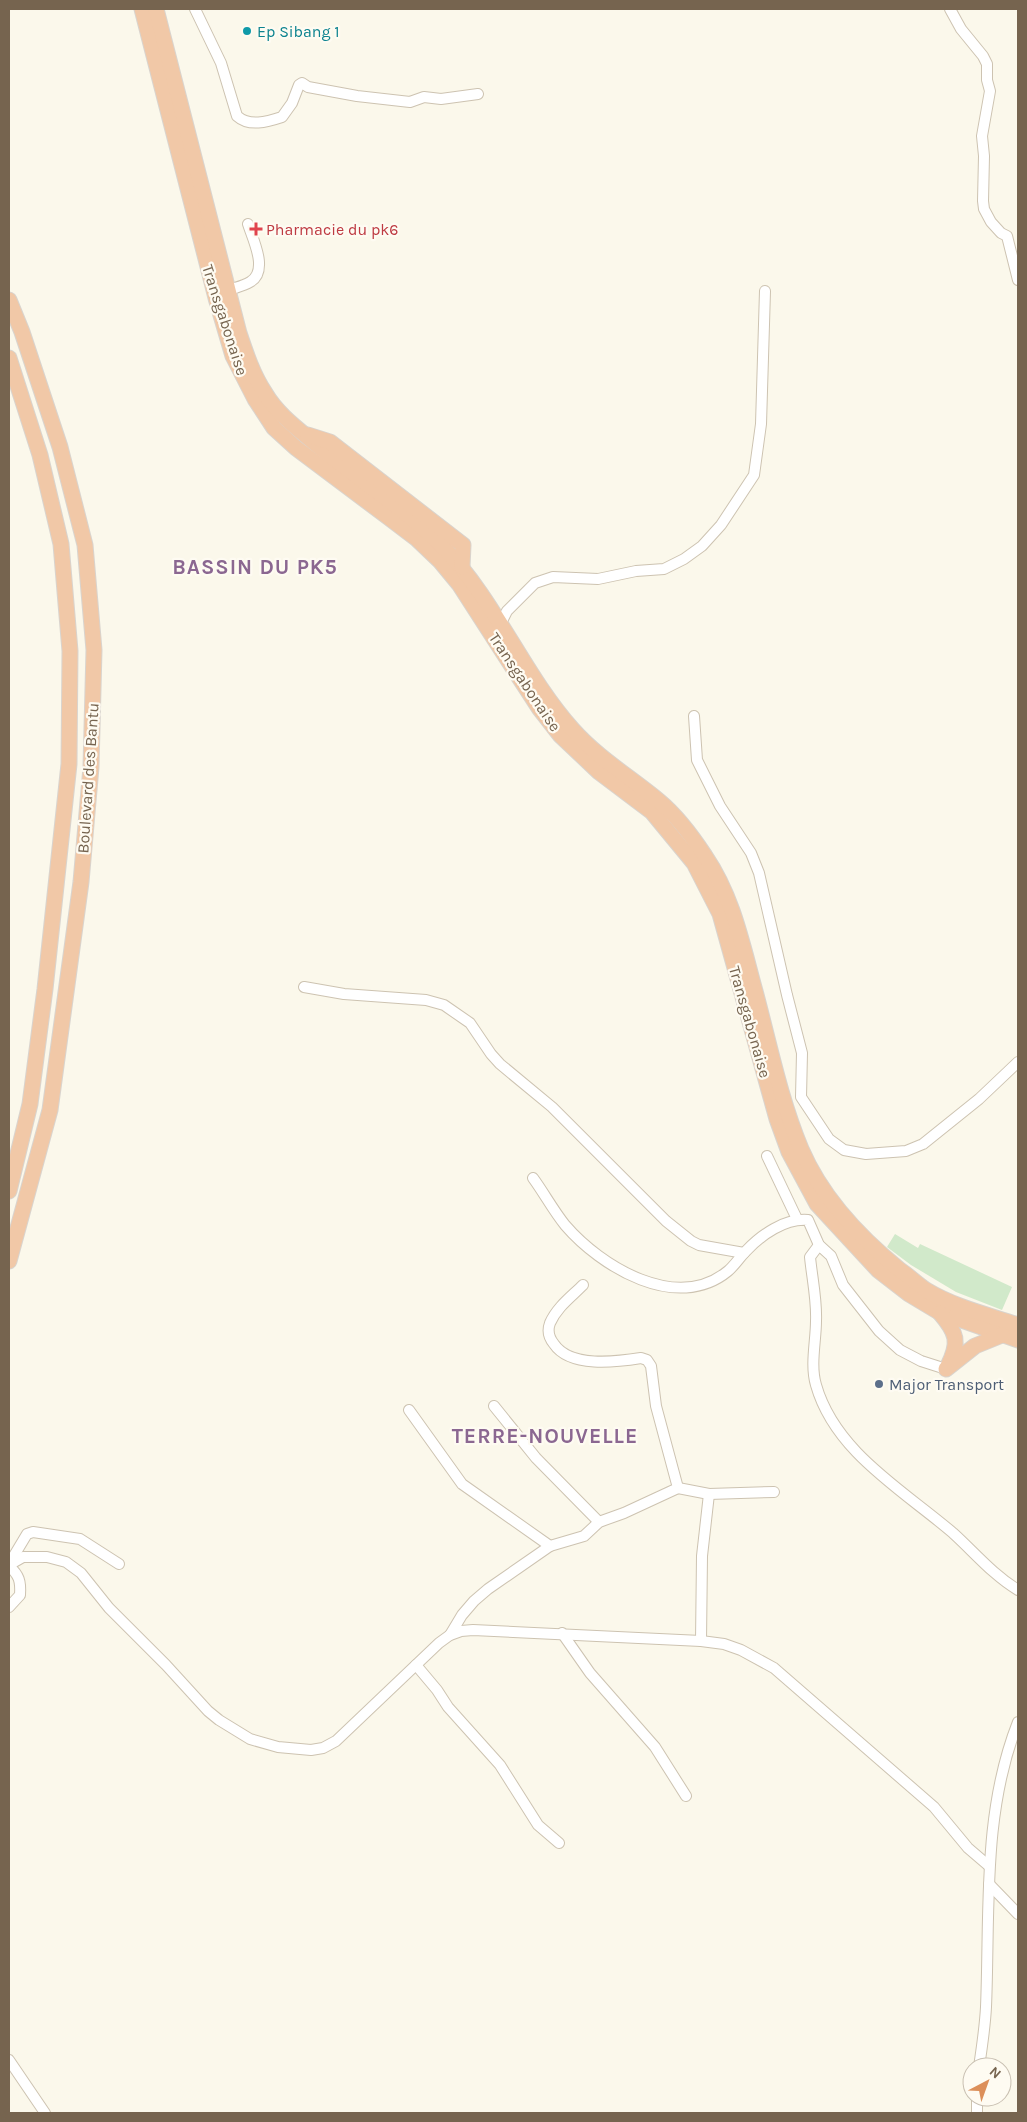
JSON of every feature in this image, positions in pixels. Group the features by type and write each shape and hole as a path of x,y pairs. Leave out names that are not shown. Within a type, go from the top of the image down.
{"highway":[{"path":"131,9 149,55 158,67"},
{"name":"Transgabonaise","path":"142,9 225,331 233,356 255,399 274,428 296,448 417,539 440,561 459,584 539,708 560,735 593,767 652,812 681,845 706,885 720,914 777,1119 798,1171 817,1204 878,1270 909,1294 939,1312 1018,1340"},
{"name":"Transgabonaise","path":"156,9 227,291 251,368 266,395 280,413 303,434 421,527 462,567 501,623 546,697 573,730 608,763 661,802 676,817 706,858 719,879 738,927 785,1099 800,1146 822,1190 871,1246 927,1290 961,1306 1018,1325"},
{"name":"Boulevard des Bantu","path":"9,300 22,332 60,447 82,536 94,650 91,767 81,882 50,1110 19,1230 9,1261"},
{"name":"Boulevard des Bantu","path":"9,358 40,455 61,544 70,651 69,764 52,930 30,1104 9,1192"},
{"path":"939,1312 949,1324 956,1339 955,1351 946,1369"},
{"path":"946,1369 975,1346 1002,1335"}],"street":[{"path":"195,9 221,63 237,116 249,123 282,117 292,103 299,84 302,83 308,87 357,96 410,102 424,98 441,99 478,94"},
{"path":"950,9 961,29 983,56 987,64 990,91 982,136 984,209 991,222 1007,236 1018,280"},
{"path":"227,291 250,282 259,271 259,264 248,224"},
{"path":"501,623 507,611 535,583 553,577 598,579 636,571 664,569 684,559 702,546 721,526 754,476 761,424 765,291"},
{"path":"694,716 697,760 720,806 750,853 759,873 802,1053 801,1097 830,1139 844,1150 866,1154 906,1151 923,1144 939,1132 1018,1062"},
{"path":"304,987 344,994 426,1000 444,1005 461,1015 476,1030 491,1054 500,1064 552,1107 666,1221 690,1241 699,1245 744,1253"},
{"path":"785,1099 801,1097"},
{"path":"767,1156 796,1219"},
{"path":"533,1178 566,1226 600,1256 626,1274 654,1283 692,1288 726,1272 767,1233 796,1219 808,1220 819,1244 831,1256 843,1285 850,1296 879,1331 900,1350 921,1361 946,1369"},
{"path":"819,1244 810,1257 816,1319 814,1369 816,1383 830,1416 860,1455 884,1478 952,1532 1003,1580 1018,1590"},
{"path":"583,1285 556,1312 548,1333 551,1340 558,1350 567,1357 586,1361 641,1358 647,1360 651,1366 656,1406 678,1488"},
{"path":"494,1406 536,1458 599,1522"},
{"path":"409,1410 462,1484 550,1546"},
{"path":"9,1565 23,1557 47,1557 66,1562 80,1573 109,1608 166,1665 208,1711 219,1720 250,1739 278,1747 311,1750 323,1748 336,1741 450,1635 462,1615 488,1589 550,1546 584,1536 599,1522 624,1513 678,1488 709,1494 774,1492"},
{"path":"701,1641 702,1556 709,1494"},
{"path":"9,1565 27,1534 33,1532 80,1539 119,1564"},
{"path":"9,1565 17,1573 20,1582 20,1595 9,1607"},
{"path":"450,1635 461,1631 474,1630 562,1633 701,1641 724,1644 742,1650 774,1668 934,1807 968,1848 989,1866"},
{"path":"562,1633 590,1673 655,1747 686,1796"},
{"path":"416,1665 437,1690 448,1707 500,1765 538,1825 558,1844"},
{"path":"981,2057 986,2009 989,1866 998,1791 1018,1722"},
{"path":"989,1884 1018,1914"},
{"path":"9,2060 45,2113"}],"green space":[{"path":"895,1234 918,1248 920,1244 1012,1287 1002,1310 956,1292 911,1265 887,1247"}],"place":[{"name":"Ep Sibang 1","path":"247,31"},
{"name":"Pharmacie du pk6","path":"256,229"},
{"name":"Major Transport","path":"879,1384"}],"district":[{"name":"BASSIN DU PK5","path":"255,567"},
{"name":"TERRE-NOUVELLE","path":"545,1436"}]}
